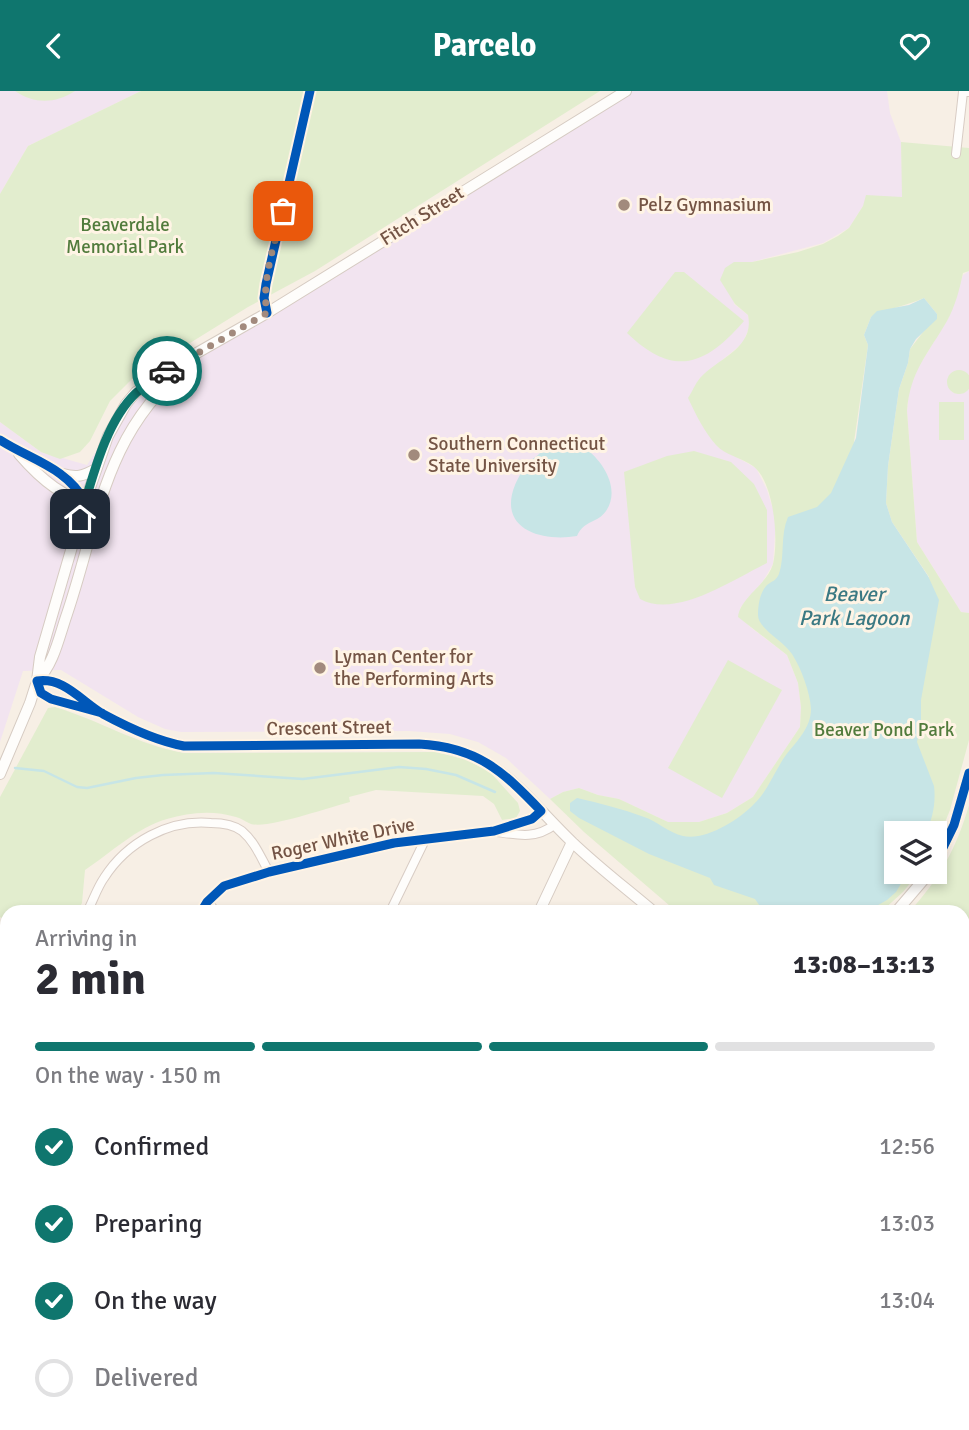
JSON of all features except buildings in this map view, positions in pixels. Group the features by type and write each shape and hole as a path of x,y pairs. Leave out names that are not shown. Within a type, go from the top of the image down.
{"main road":[{"path":"267,313 264,298 266,284 310,91"},
{"name":"Fitch Street","path":"0,774 37,681 40,657 96,469 117,417 136,392 626,91"},
{"name":"Fitch Street","path":"37,681 47,671 55,650 98,505 114,461 136,420 179,372 218,341"},
{"path":"0,440 18,452 74,477 96,469"},
{"path":"18,452 31,468 61,492 75,500 98,505"},
{"path":"59,472 77,489 85,502"},
{"name":"Crescent Street","path":"102,713 51,699 41,693 37,681 57,682 102,713 152,737 184,746 419,744 450,747 470,753 495,767 517,785 572,842 646,905"},
{"path":"947,839 954,825 969,773"},
{"path":"542,905 572,842"},
{"path":"901,905 919,884"}],"street":[{"path":"956,154 963,92 969,92"},
{"name":"Roger White Drive","path":"204,905 224,886 269,872 394,843 494,831 532,819 541,811"},
{"path":"91,905 105,877 128,851 145,838 182,824 202,822 240,829 252,841 269,872"},
{"name":"Roger White Drive","path":"494,831 532,835 545,832 554,825"},
{"path":"393,905 425,840"},
{"path":"206,902 209,905"}],"shaded area":[{"path":"0,91 141,91 28,146 0,194"},
{"name":"Southern Connecticut State University","path":"628,91 887,91 890,113 901,142 903,197 863,206 849,228 823,243 752,262 734,262 734,304 748,315 750,325 743,343 699,379 718,447 756,468 767,490 776,519 773,564 763,581 740,608 749,626 787,655 798,683 800,727 753,797 727,813 699,822 668,822 619,799 579,788 550,799 506,758 478,742 450,734 409,731 181,732 165,729 138,717 61,670 23,671 0,742 0,422 41,452 87,465 136,392"},
{"path":"969,271 969,613 961,612 917,542 907,411 913,376 949,317 963,275"}],"green space":[{"path":"15,91 75,91 45,101"},
{"name":"Beaverdale Memorial Park","path":"141,91 600,91 315,271 248,307 132,379 110,401 90,441 80,452 60,459 41,452 0,422 0,194 28,146"},
{"name":"Beaver Pond Park","path":"901,142 969,148 969,271 963,273 950,316 916,374 907,411 917,542 961,612 969,613 969,740 950,810 946,821 884,821 884,884 909,884 889,905 669,905 550,799 579,788 619,799 668,822 699,822 727,813 753,797 800,727 798,683 787,655 738,617 744,603 773,564 775,526 766,484 753,466 716,445 700,423 688,398 700,378 741,344 749,326 748,315 735,304 720,280 725,268 734,262 752,262 823,244 849,228 863,206 866,195 902,197","holes":["924,298 937,314 910,349 899,389 888,466 886,503 892,522 929,577 842,606 854,442 868,345 864,335 871,317"]},
{"path":"675,272 684,272 744,321 716,348 688,361 674,361 660,356 627,333"},
{"path":"959,370 967,374 970,386 967,390 959,394 951,390 947,382 951,374"},
{"path":"939,402 964,402 964,440 939,440"},
{"path":"694,451 731,462 754,484 767,510 767,563 705,595 670,604 654,604 640,599 635,587 624,472 667,456"},
{"path":"728,660 782,690 722,798 668,768"},
{"path":"55,707 151,744 184,753 436,752 467,760 490,772 518,803 520,811 516,818 502,820 494,804 483,796 376,790 349,797 350,802 259,825 219,813 184,815 145,828 85,870 81,905 0,905 0,797 48,708"},
{"path":"969,805 969,905 915,905 932,884 947,884 947,860"}],"water":[{"name":"Beaver Park Lagoon","path":"924,298 937,314 937,319 916,339 910,349 899,389 888,466 886,503 892,522 928,576 939,600 921,700 917,742 934,786 932,816 930,821 884,821 884,884 901,884 896,892 878,905 759,905 755,899 714,885 710,878 649,854 579,818 570,811 570,803 577,798 611,806 649,819 683,836 692,837 711,832 731,822 759,799 806,728 811,709 802,673 788,649 762,625 759,620 759,603 767,585 779,574 788,517 817,507 831,493 856,438 868,345 864,335 871,317 877,311 909,305"},
{"path":"552,444 553,452 585,448 604,468 611,485 612,494 606,511 583,527 577,536 550,537 526,530 512,513 511,500 521,473 544,446"}],"waterway":[{"path":"15,768 44,771 77,787 87,788 163,775 214,773 303,779 399,767 456,775 495,792"}],"cycle path":[{"path":"267,313 264,298 266,284 310,91"},
{"path":"0,440 58,472 78,490 85,502"},
{"path":"37,681 64,686 101,713 51,699 41,693 37,681"},
{"path":"101,713 153,737 184,746 419,744 457,750 501,773 541,811 532,819 494,831 394,843 269,872 224,886 205,905"},
{"path":"947,839 954,825 969,773"}],"way so far":[{"path":"167,371 267,313 264,298 266,284 283,211"}],"place":[{"name":"Pelz Gymnasium","path":"624,205"},
{"name":"Southern Connecticut State University","path":"414,455"},
{"name":"Lyman Center for the Performing Arts","path":"320,668"}],"route":[{"path":"80,519 117,417 136,392 167,371"}]}
